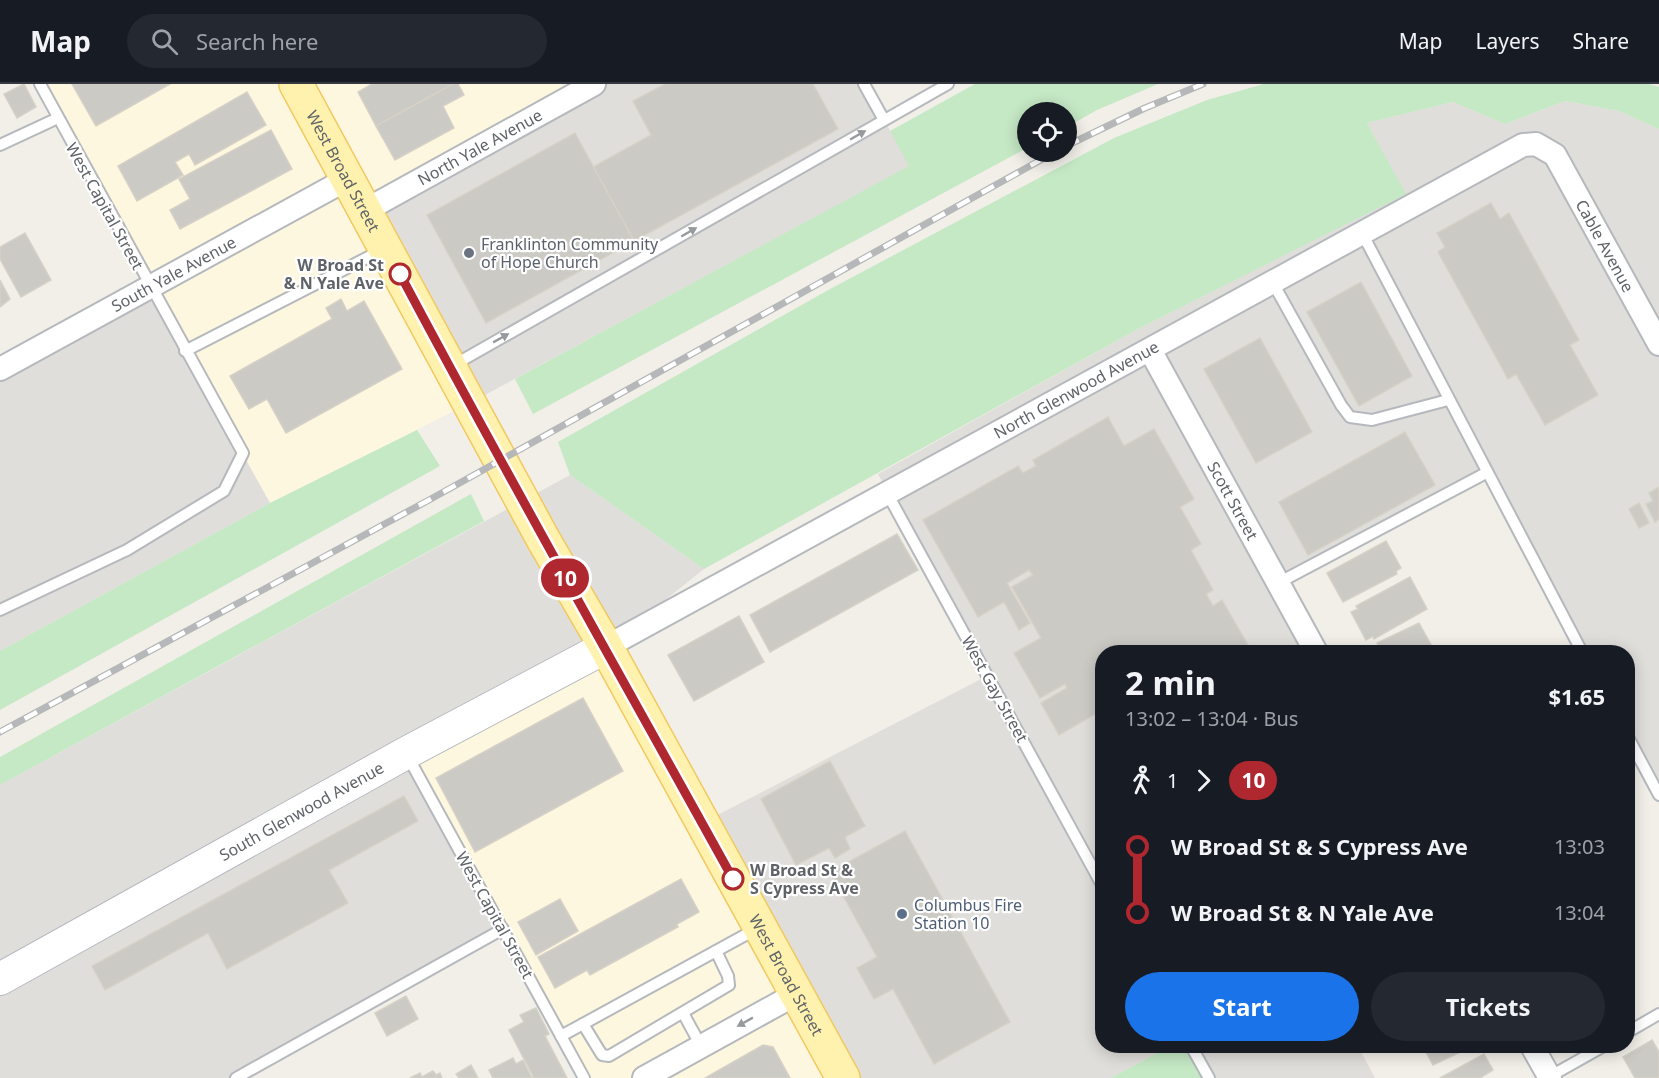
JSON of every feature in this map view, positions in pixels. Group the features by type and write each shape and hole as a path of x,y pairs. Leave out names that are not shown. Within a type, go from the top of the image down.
{"main road":[{"name":"West Broad Street","path":"297,84 543,538 606,647 843,1078"}],"street":[{"name":"North Yale Avenue","path":"366,210 565,91 594,84"},
{"name":"North Glenwood Avenue","path":"606,647 1523,145 1536,144 1547,148"},
{"name":"Cable Avenue","path":"1547,148 1555,155 1659,344"},
{"name":"South Yale Avenue","path":"0,369 349,178"},
{"name":"Scott Street","path":"1150,350 1312,645"},
{"name":"South Glenwood Avenue","path":"0,979 406,753 606,647"},
{"path":"644,1078 796,994"},
{"path":"1536,1053 1549,1078"}],"lane":[{"name":"West Capital Street","path":"0,610 127,550 224,491 243,453 149,287 40,84"},
{"path":"864,84 884,120"},
{"path":"450,367 948,84"},
{"path":"0,146 58,118"},
{"path":"1362,233 1578,645"},
{"path":"185,351 386,248"},
{"path":"1273,282 1341,405 1350,417 1372,420 1448,400"},
{"path":"1278,583 1486,473"},
{"name":"West Gay Street","path":"887,494 1095,872"},
{"path":"1635,750 1659,795"},
{"name":"West Capital Street","path":"406,753 584,1078"},
{"path":"561,1036 760,927"},
{"path":"236,1078 502,929"},
{"path":"583,1024 602,1055 609,1056 729,985 728,976 716,951"},
{"path":"683,1013 701,1046"},
{"path":"1635,1028 1659,1014"},
{"path":"1195,1053 1209,1078"},
{"path":"1549,1078 1592,1053"}],"shaded area":[{"path":"40,84 561,84 568,98 470,403 270,503"},
{"path":"594,84 864,84 910,166 470,403 366,210"},
{"path":"1565,101 1619,111 1659,129 1659,795 1635,750 1635,645 1578,645 1486,473 1278,583 1312,645 1095,645 1095,1053 1157,1053 1111,1078 843,1078 702,823 987,676 878,474 1136,330 1405,194 1367,123 1453,102 1505,124"},
{"path":"149,287 270,503 0,651 0,369"},
{"path":"570,475 704,569 606,647 406,753 503,929 236,1078 0,1078 0,785"},
{"path":"606,647 843,1078 584,1078 406,753"},
{"path":"1195,1053 1362,1053 1375,1078 1209,1078"}],"green space":[{"path":"975,84 1158,84 1097,110 1077,121 1077,102 1017,102 1017,153 533,414 515,379 909,166 890,131"},
{"path":"1264,84 1649,84 1659,87 1659,129 1619,111 1565,101 1505,124 1453,102 1367,123 1406,194 1136,330 704,569 570,475 558,442 832,288 1069,162 1077,162 1077,158 1114,138 1207,100"},
{"path":"417,430 440,466 0,710 0,651 270,503"},
{"path":"471,494 484,521 0,785 0,757"},
{"path":"1157,1053 1195,1053 1209,1078 1111,1078"}],"building":[{"path":"24,84 36,107 17,118 4,94"},
{"path":"72,84 170,84 96,126"},
{"path":"372,84 453,84 376,126 358,92"},
{"path":"453,84 458,84 464,95 443,106 454,128 395,160 376,126"},
{"path":"665,84 813,84 838,129 634,241 593,167 651,135 633,101"},
{"path":"247,92 266,125 195,165 189,154 175,162 183,175 137,201 118,166"},
{"path":"271,130 292,169 180,229 170,210 190,199 179,179"},
{"path":"575,133 634,241 486,323 427,215"},
{"path":"1491,203 1500,219 1509,213 1579,340 1570,345 1598,395 1545,425 1516,374 1508,379 1438,252 1445,247 1437,233"},
{"path":"25,233 51,280 21,297 0,259 0,247"},
{"path":"0,280 10,299 0,307"},
{"path":"1361,282 1412,376 1359,406 1307,312"},
{"path":"341,299 347,311 364,301 402,369 286,433 267,399 249,409 230,376 332,319 326,308"},
{"path":"1260,338 1312,432 1256,463 1204,369"},
{"path":"1108,417 1124,446 1154,429 1194,499 1180,507 1201,544 1191,550 1213,590 1206,594 1213,606 1222,600 1248,645 1095,645 1095,714 1059,735 1041,703 1067,688 1065,684 1040,698 1014,653 1041,638 1012,587 1033,575 1029,570 1007,583 1030,623 1019,630 1004,602 978,617 923,520 1018,466 1023,473 1036,466 1033,460"},
{"path":"1405,432 1435,485 1308,555 1279,502"},
{"path":"1659,487 1659,519 1655,522 1646,504 1653,501 1649,493"},
{"path":"1639,503 1649,523 1639,528 1629,509"},
{"path":"897,534 918,570 770,652 750,615"},
{"path":"1386,541 1401,568 1396,571 1397,574 1343,602 1327,573"},
{"path":"1410,577 1427,609 1374,639 1373,636 1366,640 1351,612 1358,609 1356,606"},
{"path":"739,616 764,662 694,701 668,655"},
{"path":"1419,623 1431,645 1378,645 1377,643"},
{"path":"583,698 623,771 475,852 436,778"},
{"path":"830,761 865,826 845,837 850,849 835,858 829,848 796,865 761,799"},
{"path":"404,796 418,821 329,870 348,903 227,969 208,933 105,990 92,966"},
{"name":"Columbus Fire Station 10","path":"905,831 1010,1022 934,1064 893,989 874,999 857,968 877,957 830,872"},
{"path":"681,879 699,912 677,924 678,927 590,975 587,970 555,988 538,957"},
{"path":"560,899 578,931 536,955 518,922"},
{"path":"406,996 418,1019 387,1036 375,1013"},
{"path":"536,1008 549,1034 545,1036 567,1078 534,1078 509,1030 524,1022 520,1015"},
{"path":"1652,1040 1659,1052 1659,1078 1635,1078 1623,1057 1635,1053 1635,1050"},
{"path":"763,1045 773,1047 790,1078 705,1078"},
{"path":"1427,1053 1458,1053 1433,1065"},
{"path":"1484,1054 1493,1070 1480,1078 1440,1078"},
{"path":"513,1058 516,1064 523,1060 532,1078 493,1078 489,1070"},
{"path":"471,1065 478,1078 459,1078 456,1074"},
{"path":"433,1071 436,1075 440,1073 442,1078 410,1078 420,1073 422,1077"}],"railway":[{"path":"1077,141 1145,108 1203,84"},
{"path":"0,732 429,500 1037,162"}],"bus line":[{"name":"10","path":"400,274 543,538 606,647 733,879"}],"place":[{"name":"Franklinton Community of Hope Church","path":"469,253"},
{"name":"W Broad St & N Yale Ave","path":"400,274"},
{"name":"W Broad St & S Cypress Ave","path":"733,879"},
{"name":"Columbus Fire Station 10","path":"902,914"}]}
